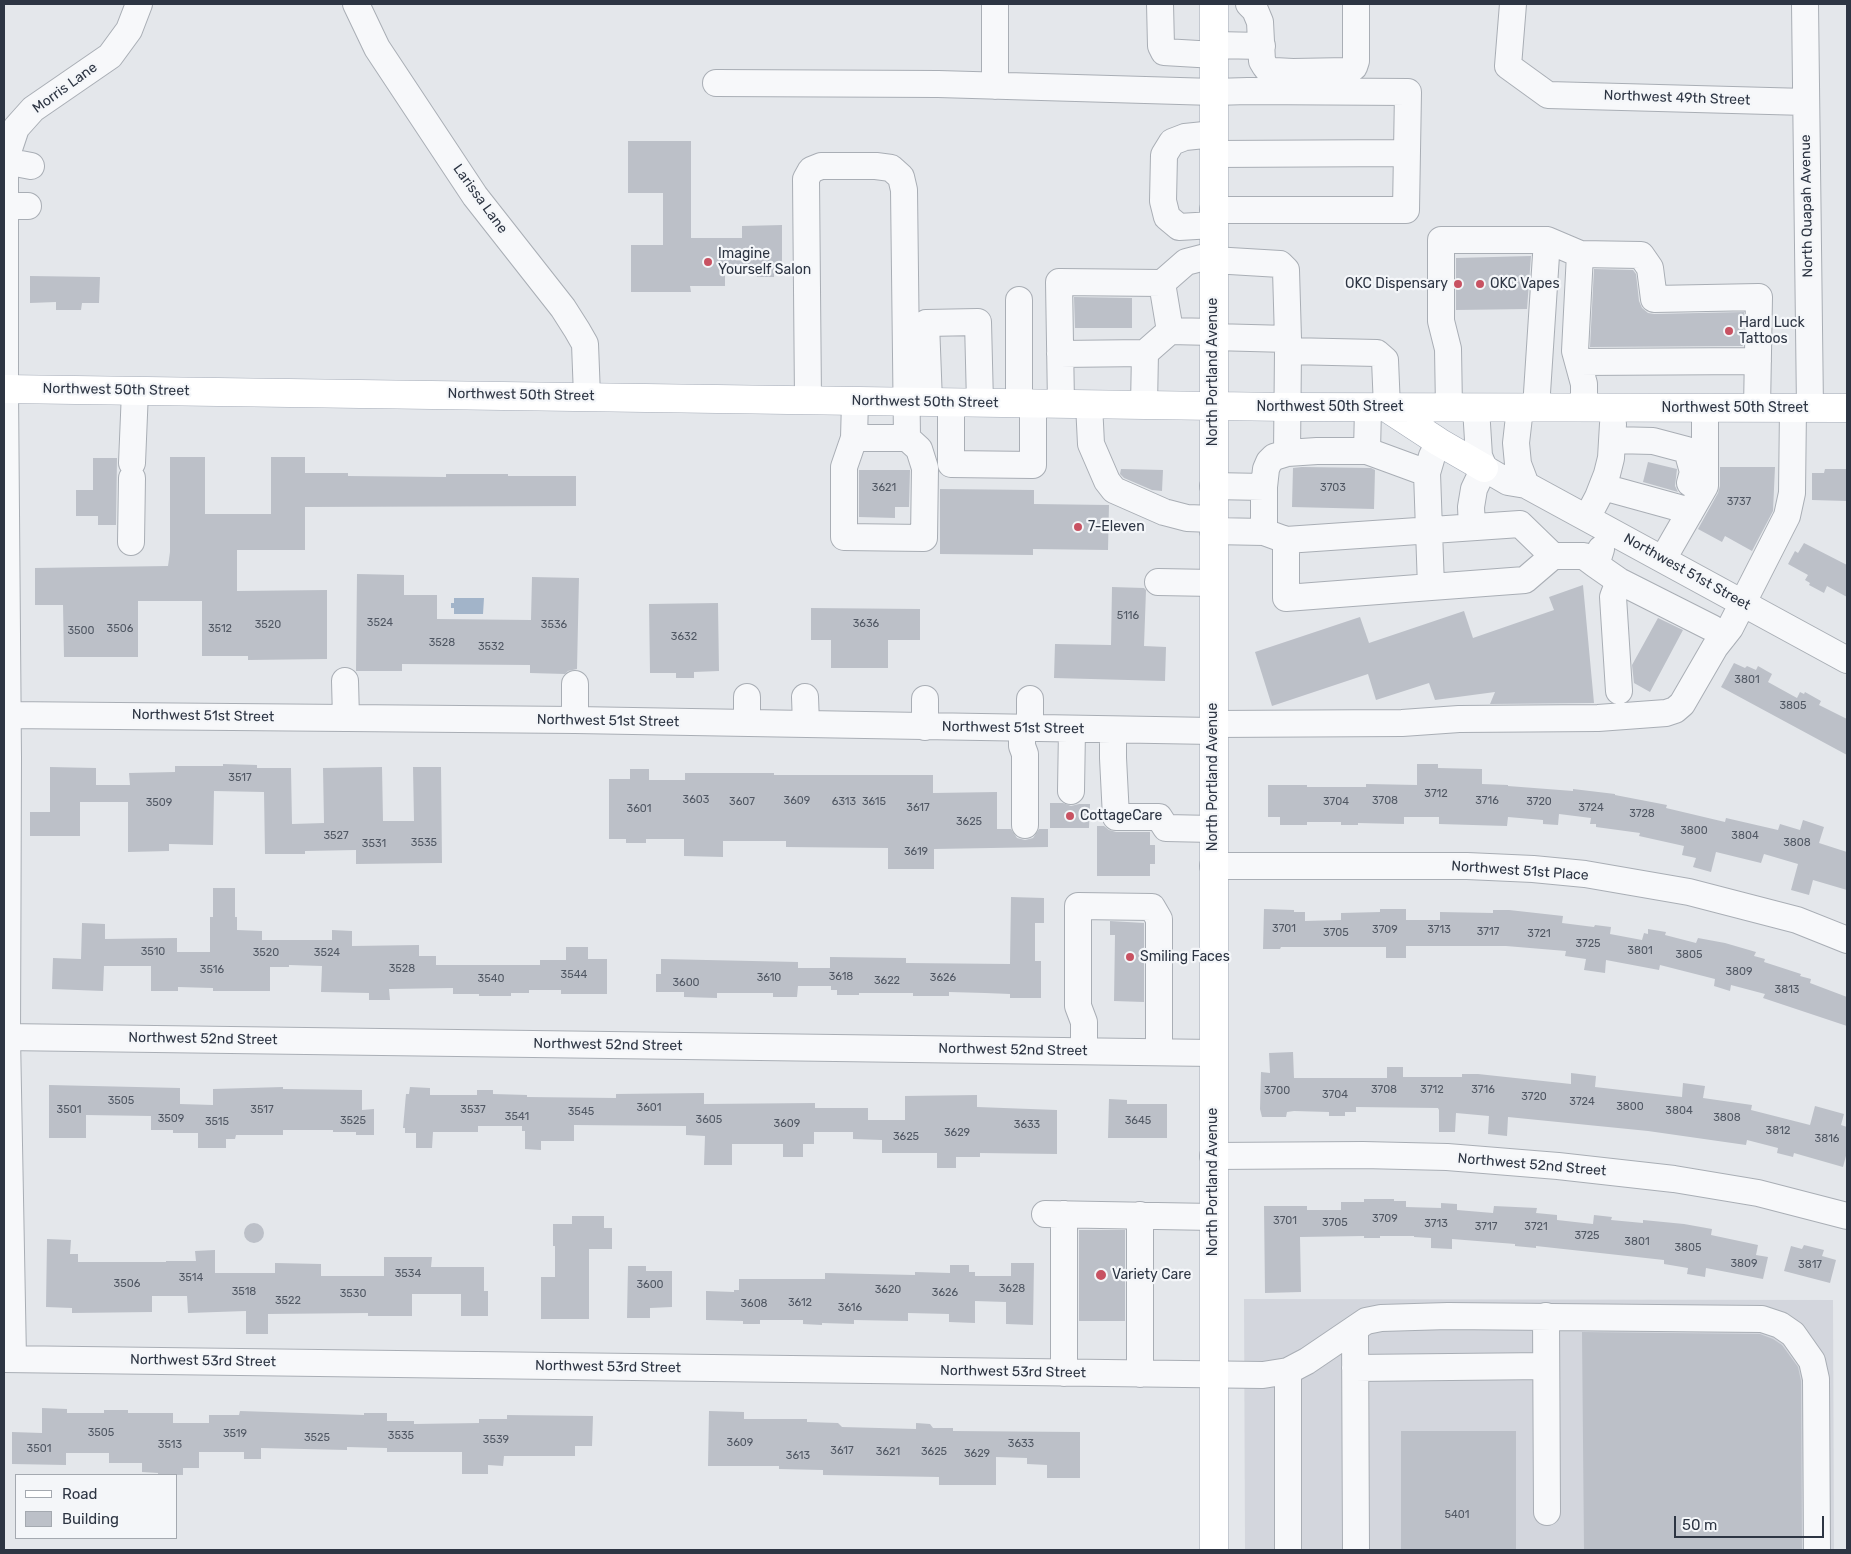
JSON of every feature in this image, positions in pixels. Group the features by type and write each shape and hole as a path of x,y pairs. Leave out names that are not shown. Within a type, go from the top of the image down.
{"main road":[{"name":"North Portland Avenue","path":"1214,4 1214,1550"},
{"name":"Northwest 50th Street","path":"4,389 1378,408 1847,408"},
{"path":"1378,408 1484,468"}],"street":[{"name":"Morris Lane","path":"8,1359 5,1036 4,389 16,206 4,178 10,123 110,56 129,30 139,4"},
{"name":"Larissa Lane","path":"356,4 377,48 475,196 563,308 577,330 585,344 587,396"},
{"path":"995,4 995,86"},
{"path":"1160,4 1161,46 1164,52 1262,46"},
{"path":"1248,4 1255,10 1260,22 1262,61 1268,70 1293,72 1348,71 1354,67 1356,61 1356,4"},
{"name":"Northwest 49th Street","path":"1513,4 1508,66 1548,94 1806,102"},
{"name":"North Quapah Avenue","path":"1723,637 1744,604 1791,505 1802,408 1806,102 1805,4"},
{"path":"716,83 995,86 1214,92 1408,92 1407,153 1406,210 1213,218 1179,227 1167,217 1163,201 1164,155 1172,142 1185,137 1214,144 1407,153"},
{"path":"4,178 31,166"},
{"path":"808,400 806,179 811,170 821,166 876,166 891,168 901,177 929,402 951,464 1033,465 1026,404 1019,300"},
{"path":"1449,408 1448,349 1441,321 1441,240 1547,240 1580,254 1641,255 1650,268 1654,299 1759,297 1757,408"},
{"path":"1512,524 1512,515 1526,485 1518,464 1516,443 1528,408 1547,240"},
{"path":"1580,254 1576,351 1584,384 1584,408"},
{"path":"1061,404 1059,282 1162,283 1186,262 1213,258 1280,264 1286,270 1288,345 1287,453"},
{"path":"1162,283 1170,332"},
{"path":"907,438 929,402 926,323 978,322 980,403"},
{"path":"1060,354 1145,353 1170,332 1213,334 1288,345 1377,353 1385,360 1378,408 1367,451"},
{"path":"1144,405 1145,353"},
{"path":"1578,362 1758,361"},
{"path":"131,542 135,390"},
{"path":"854,438 907,438 919,449 925,468 924,538 844,537 844,466 854,438 855,401"},
{"path":"1089,404 1091,444 1107,481 1114,490 1164,512 1213,525 1275,536 1520,524 1554,556"},
{"path":"1472,527 1471,507 1474,489 1484,468 1479,456 1476,408"},
{"path":"1587,518 1603,487 1611,458 1613,408"},
{"path":"1663,559 1686,511 1705,486 1705,408"},
{"path":"1613,440 1653,441 1687,450 1693,472 1686,511"},
{"path":"1431,587 1426,474 1439,442"},
{"path":"1426,474 1367,451 1317,451 1287,453 1274,457 1269,462 1264,487 1286,598 1525,580 1554,556 1584,556 1619,581 1712,628 1723,637"},
{"name":"Northwest 51st Street","path":"1484,468 1508,482 1526,485 1847,660"},
{"path":"1213,486 1264,487"},
{"path":"1603,487 1686,511"},
{"path":"1596,565 1601,547 1610,530"},
{"path":"1619,581 1613,597 1619,692"},
{"path":"1158,582 1213,583"},
{"name":"Northwest 51st Street","path":"6,715 575,720 631,710 747,723 1113,730 1402,723 1458,719 1598,718 1666,713 1675,710 1682,704 1715,647 1723,637"},
{"path":"345,681 346,718"},
{"path":"575,684 575,720"},
{"path":"747,697 747,723"},
{"path":"805,698 806,724"},
{"path":"925,699 925,727"},
{"path":"1025,825 1025,754 1022,746 1030,699"},
{"path":"1072,729 1072,791"},
{"path":"1113,730 1116,816 1158,817 1166,828 1213,828"},
{"name":"Northwest 51st Place","path":"1213,866 1467,866 1586,874 1689,892 1796,920 1847,940"},
{"path":"1084,1051 1084,1022 1078,1006 1078,906 1152,907 1159,919 1159,1052"},
{"name":"Northwest 52nd Street","path":"5,1036 1213,1053"},
{"name":"Northwest 52nd Street","path":"1213,1156 1382,1155 1447,1157 1558,1166 1674,1179 1749,1192 1847,1216"},
{"path":"1064,1373 1058,1217 1140,1219 1213,1217"},
{"path":"1140,1219 1140,1374"},
{"path":"1546,1316 1547,1512"},
{"name":"Northwest 53rd Street","path":"8,1359 1263,1375 1288,1371 1307,1361 1366,1321 1381,1318 1546,1316 1762,1319 1780,1325 1793,1334 1812,1361 1816,1379 1817,1550"},
{"path":"1355,1329 1356,1550"},
{"path":"1355,1368 1546,1366"},
{"path":"1288,1371 1288,1550"}],"shaded area":[{"path":"1244,1299 1833,1300 1834,1550 1245,1550"}],"water":[{"path":"454,598 484,598 483,614 454,614 454,608 451,608 451,603 454,603"}],"building":[{"path":"628,141 691,141 691,238 742,238 742,226 782,225 782,269 774,269 774,277 757,277 757,269 725,270 725,286 690,286 691,292 631,292 631,245 663,245 663,193 628,193"},
{"path":"1531,256 1527,309 1456,310 1456,258"},
{"path":"1594,269 1633,270 1636,274 1639,301 1642,308 1648,313 1744,312 1743,346 1590,347"},
{"path":"30,276 100,277 99,303 82,303 81,310 56,310 56,302 30,303"},
{"path":"1074,297 1132,298 1132,328 1075,328"},
{"path":"170,457 205,457 205,514 271,514 271,457 305,457 305,473 348,473 348,476 446,477 446,474 508,474 508,476 576,476 576,506 305,507 305,550 237,550 237,591 327,590 327,659 248,660 248,656 202,656 202,601 138,601 138,657 64,657 63,605 35,605 35,568 168,566 170,552"},
{"path":"93,458 117,458 116,525 98,525 98,516 76,516 76,490 93,490"},
{"path":"1648,462 1677,469 1675,486 1678,492 1643,482"},
{"path":"1720,467 1775,467 1773,511 1752,551 1725,536 1722,542 1698,529 1718,493"},
{"path":"1293,468 1371,468 1375,470 1374,509 1292,507"},
{"path":"1121,469 1163,470 1162,491 1152,490 1124,478 1120,474"},
{"path":"1825,469 1847,469 1847,501 1812,500 1812,473 1824,473"},
{"path":"859,470 910,470 909,507 895,507 895,518 859,517"},
{"path":"940,489 1034,490 1034,504 1109,505 1108,550 1033,549 1033,555 940,554"},
{"path":"1804,543 1847,565 1847,597 1827,586 1824,593 1809,585 1810,583 1805,580 1808,575 1788,564 1795,551 1798,553"},
{"path":"357,574 404,575 404,595 437,595 437,619 531,620 532,577 579,578 577,669 568,671 565,674 530,673 530,665 402,664 402,671 356,671"},
{"path":"1583,585 1594,703 1490,704 1495,692 1435,700 1429,683 1376,700 1368,674 1272,706 1255,652 1360,617 1369,643 1464,611 1473,638 1554,610 1549,597"},
{"path":"1112,587 1144,588 1146,590 1144,646 1166,647 1165,681 1054,678 1055,644 1111,645"},
{"path":"718,603 719,671 694,672 694,678 676,678 676,673 650,673 649,604"},
{"path":"811,608 920,609 920,640 888,640 888,668 831,668 831,640 811,640"},
{"path":"1658,618 1683,630 1650,692 1634,683 1632,665"},
{"path":"1734,663 1756,670 1758,666 1772,674 1768,682 1797,698 1800,692 1804,694 1805,692 1821,701 1819,705 1847,719 1847,755 1721,687"},
{"path":"223,764 257,765 257,768 291,768 292,824 324,823 323,768 382,767 383,821 414,821 413,767 441,767 442,863 356,864 356,850 305,851 305,854 265,854 264,792 214,791 213,845 169,844 169,851 128,852 128,802 80,802 80,836 30,836 30,812 50,812 50,767 96,768 96,785 130,785 129,773 175,772 175,766 223,766"},
{"path":"1417,764 1438,764 1438,768 1482,769 1482,784 1573,791 1573,789 1615,794 1667,805 1666,808 1725,822 1726,818 1778,830 1780,824 1800,830 1803,820 1824,827 1819,843 1847,852 1847,890 1813,880 1809,895 1791,890 1798,864 1764,854 1761,863 1716,852 1711,872 1693,867 1696,858 1682,855 1684,846 1639,836 1640,833 1596,827 1596,824 1590,824 1591,818 1559,814 1558,825 1543,824 1543,820 1508,817 1507,826 1439,824 1439,817 1404,817 1404,824 1358,823 1358,825 1341,825 1341,822 1307,822 1307,825 1280,825 1280,817 1268,817 1268,785 1366,787 1366,784 1417,785"},
{"path":"630,769 649,769 649,780 685,780 685,773 933,775 933,793 997,792 997,829 1011,829 1017,838 1025,840 1033,838 1039,829 1048,829 1048,847 934,849 934,869 888,869 888,848 786,847 786,841 723,841 723,857 684,856 684,839 646,839 646,843 626,843 626,839 609,839 609,779 630,779"},
{"name":"CottageCare","path":"1050,803 1063,803 1071,806 1090,804 1089,828 1050,828"},
{"path":"1097,826 1104,826 1116,832 1150,832 1150,845 1155,845 1155,864 1150,864 1150,876 1097,876"},
{"path":"213,888 235,888 237,930 262,931 262,940 332,940 332,930 352,931 352,946 419,945 419,956 436,956 436,965 540,965 540,960 566,960 566,947 588,947 588,959 607,959 607,994 561,994 561,990 529,990 529,993 511,993 511,996 479,996 479,994 453,994 453,988 389,989 390,1000 369,1000 369,993 321,992 322,966 289,965 289,967 270,967 270,991 213,991 213,988 178,987 178,991 151,991 151,966 104,966 103,991 52,989 53,958 81,959 82,923 105,924 105,939 177,938 177,952 210,952 210,917 213,917"},
{"path":"1011,897 1044,898 1044,923 1035,923 1035,961 1041,961 1041,998 1010,998 1010,994 949,992 949,996 913,996 913,993 837,995 837,990 831,990 831,986 798,986 797,997 773,997 773,993 717,993 717,998 684,997 684,992 656,992 656,974 661,974 661,959 798,962 798,968 830,968 830,957 906,958 906,963 1010,964"},
{"path":"1264,909 1305,912 1305,921 1341,920 1341,913 1380,912 1380,909 1406,909 1406,920 1440,920 1440,912 1493,913 1493,910 1509,910 1563,916 1562,923 1611,927 1610,934 1642,940 1644,933 1648,934 1648,929 1666,932 1665,935 1696,943 1698,938 1725,943 1756,952 1754,956 1765,959 1764,962 1801,974 1800,976 1811,979 1810,983 1847,997 1847,1026 1763,998 1765,994 1731,985 1730,991 1714,986 1715,979 1660,965 1659,970 1606,960 1605,973 1584,970 1586,959 1565,956 1566,951 1506,946 1406,946 1406,958 1386,958 1386,947 1281,947 1280,949 1263,949"},
{"name":"Smiling Faces","path":"1110,921 1144,923 1144,1002 1114,1001 1115,935 1110,935"},
{"path":"1293,1052 1294,1078 1387,1078 1387,1067 1403,1067 1403,1077 1462,1077 1462,1074 1478,1074 1571,1084 1571,1073 1596,1076 1595,1087 1682,1097 1683,1083 1705,1086 1703,1098 1752,1105 1751,1110 1810,1125 1815,1106 1844,1114 1841,1125 1847,1127 1847,1152 1843,1167 1794,1153 1793,1157 1777,1153 1778,1148 1747,1140 1746,1145 1648,1131 1508,1117 1507,1136 1488,1134 1489,1116 1456,1113 1455,1132 1439,1132 1438,1108 1356,1107 1356,1112 1345,1112 1345,1116 1329,1116 1329,1112 1294,1111 1287,1112 1286,1117 1262,1117 1260,1109 1261,1072 1270,1073 1269,1053"},
{"path":"49,1085 180,1088 180,1104 213,1105 213,1089 283,1087 283,1089 362,1090 362,1110 374,1109 374,1135 356,1135 356,1132 333,1132 333,1130 283,1130 283,1135 236,1135 235,1139 226,1139 226,1148 198,1148 198,1133 173,1133 173,1130 151,1130 151,1116 86,1115 86,1138 49,1138"},
{"path":"410,1087 430,1088 430,1095 477,1095 477,1090 493,1090 493,1094 527,1095 527,1097 616,1098 616,1094 704,1093 704,1104 815,1103 815,1108 868,1108 868,1120 905,1120 905,1096 977,1095 977,1107 1057,1110 1057,1154 980,1153 980,1157 956,1157 956,1168 937,1168 937,1153 882,1153 882,1140 853,1139 853,1132 814,1132 814,1144 803,1144 803,1157 783,1157 783,1144 732,1144 732,1165 704,1165 705,1136 686,1135 686,1126 574,1125 574,1141 541,1141 541,1150 525,1149 525,1131 522,1131 522,1126 478,1126 478,1132 433,1132 432,1148 416,1148 416,1133 405,1133 405,1128 403,1128 406,1094 409,1094"},
{"path":"1109,1099 1127,1100 1127,1104 1167,1104 1167,1138 1108,1138"},
{"path":"1364,1199 1406,1201 1406,1207 1441,1208 1441,1203 1457,1204 1457,1210 1493,1213 1494,1206 1537,1208 1536,1213 1557,1215 1557,1220 1593,1224 1594,1215 1612,1217 1611,1220 1643,1223 1643,1220 1684,1224 1712,1229 1711,1235 1758,1245 1756,1255 1768,1257 1763,1279 1706,1268 1705,1277 1687,1274 1688,1268 1664,1264 1664,1260 1536,1246 1536,1248 1515,1246 1515,1244 1452,1239 1452,1249 1431,1248 1431,1238 1414,1236 1380,1236 1380,1238 1364,1238 1364,1236 1300,1237 1301,1292 1265,1293 1264,1206 1307,1206 1307,1210 1341,1210 1341,1202 1364,1202"},
{"path":"572,1216 604,1216 604,1228 612,1228 612,1249 589,1249 589,1319 541,1319 541,1277 555,1277 553,1224 572,1224"},
{"path":"254,1223 261,1226 264,1233 261,1240 254,1243 247,1240 244,1233 247,1226"},
{"name":"Variety Care","path":"1079,1230 1125,1230 1125,1321 1079,1321"},
{"path":"47,1239 71,1240 70,1254 78,1254 78,1262 196,1261 195,1251 215,1250 215,1273 275,1273 275,1263 321,1264 321,1276 384,1276 384,1257 432,1257 431,1267 484,1267 484,1291 488,1291 488,1316 461,1316 461,1294 412,1294 412,1316 368,1316 368,1313 268,1314 268,1334 246,1334 246,1311 188,1313 187,1296 152,1296 152,1312 72,1313 72,1308 46,1307"},
{"path":"1804,1245 1824,1250 1822,1256 1836,1260 1830,1283 1784,1271 1791,1246 1802,1249"},
{"path":"1011,1263 1034,1263 1033,1325 1006,1324 1006,1302 975,1301 975,1323 949,1322 949,1314 908,1313 908,1321 854,1320 854,1324 822,1323 822,1325 803,1324 803,1320 760,1320 760,1324 743,1324 743,1321 706,1320 706,1291 734,1292 734,1290 739,1290 739,1279 825,1279 825,1273 915,1275 915,1272 950,1273 950,1265 969,1265 969,1272 975,1272 975,1276 1011,1276"},
{"path":"628,1266 646,1266 646,1271 672,1271 672,1307 650,1308 650,1318 627,1318"},
{"path":"1582,1332 1760,1334 1782,1345 1798,1367 1801,1381 1802,1550 1584,1550"},
{"path":"42,1408 67,1409 67,1413 104,1413 104,1410 128,1410 128,1413 173,1413 173,1423 209,1423 209,1415 239,1415 240,1411 364,1415 364,1413 387,1413 387,1421 414,1421 414,1424 479,1423 479,1419 507,1419 507,1415 593,1416 592,1446 575,1446 575,1456 504,1456 503,1466 488,1465 488,1474 462,1474 462,1452 387,1452 387,1448 347,1447 347,1450 261,1448 261,1459 244,1459 244,1452 199,1452 199,1468 183,1468 183,1475 142,1472 142,1463 109,1463 109,1453 66,1453 66,1465 12,1464 12,1432 42,1433"},
{"path":"709,1411 744,1412 744,1419 807,1419 807,1422 838,1423 842,1427 916,1429 916,1423 930,1424 933,1428 953,1428 953,1431 1080,1432 1080,1478 1047,1478 1047,1465 1027,1464 1027,1458 996,1457 996,1485 939,1485 939,1477 823,1475 823,1470 779,1469 779,1466 708,1466"},
{"path":"1401,1431 1516,1431 1516,1550 1401,1550"}],"place":[{"name":"Imagine Yourself Salon","path":"708,262"},
{"name":"OKC Dispensary","path":"1458,284"},
{"name":"OKC Vapes","path":"1480,284"},
{"name":"Hard Luck Tattoos","path":"1729,331"},
{"name":"7-Eleven","path":"1078,527"},
{"name":"CottageCare","path":"1070,816"},
{"name":"Smiling Faces","path":"1130,957"},
{"name":"Variety Care","path":"1101,1275"}]}
